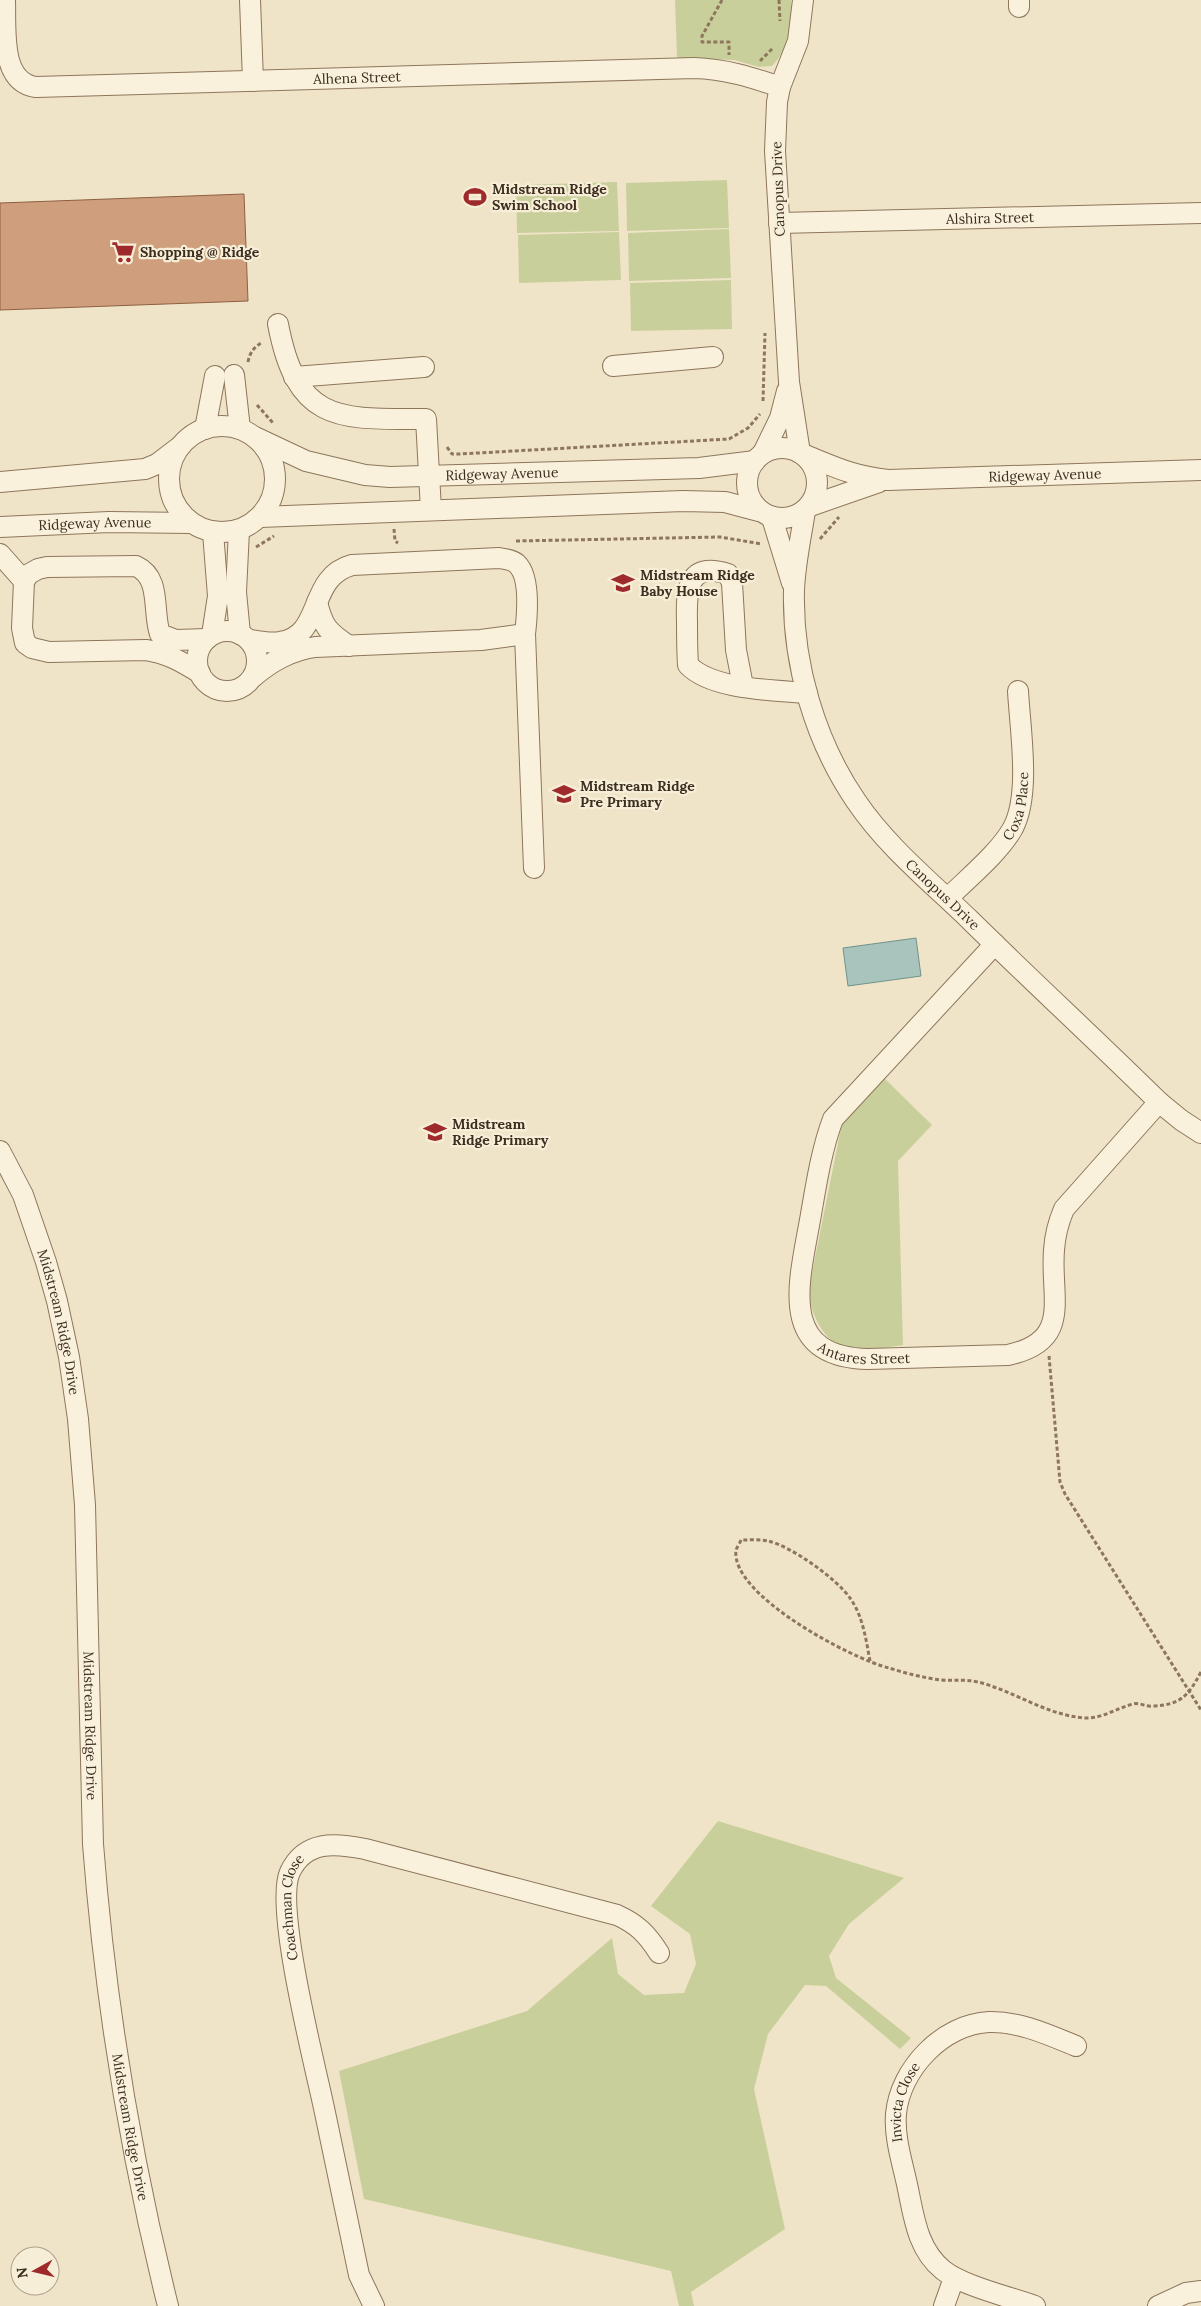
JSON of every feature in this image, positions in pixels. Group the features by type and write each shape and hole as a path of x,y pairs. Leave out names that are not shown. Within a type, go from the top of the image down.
{"street":[{"name":"Alhena Street","path":"5,0 7,79 36,87 694,68 723,69 780,87"},
{"path":"250,0 253,81"},
{"name":"Canopus Drive","path":"802,454 789,382 775,151 777,102 780,87 798,41 803,0"},
{"name":"Alshira Street","path":"779,223 1201,213"},
{"path":"278,324 283,352 294,378 323,409 358,419 426,419 431,510"},
{"path":"613,366 713,357"},
{"path":"294,378 424,367"},
{"path":"205,429 224,376 247,433"},
{"name":"Canopus Drive","path":"759,457 780,418 789,382"},
{"path":"0,482 139,470 157,464 190,436 205,429 222,426 247,433 267,450 274,467 275,485 270,502 260,517 250,525 238,530 213,532 191,523 175,504 171,496 168,479 171,462 179,447"},
{"name":"Ridgeway Avenue","path":"247,433 306,461 339,470 390,477 698,468 759,457"},
{"path":"260,517 683,500 725,502 783,519 795,517 807,508 816,496 817,474 802,454 784,448 773,449 759,457 747,481 752,502 766,514"},
{"name":"Ridgeway Avenue","path":"802,454 842,471 888,480 1201,470"},
{"name":"Ridgeway Avenue","path":"807,508 852,490 888,480"},
{"name":"Canopus Drive","path":"807,508 794,589 800,663 807,693 832,760 856,801 888,840 1159,1102 1201,1133"},
{"name":"Canopus Drive","path":"766,514 794,589"},
{"name":"Ridgeway Avenue","path":"0,527 109,522 191,523"},
{"path":"238,530 236,592 244,637 256,651 257,664 253,677"},
{"path":"200,673 198,655 209,637 218,596 213,532"},
{"path":"0,554 24,581"},
{"path":"525,634 481,640 315,647 291,653 276,660 253,677 246,685 236,690 225,691 215,688 206,682 200,673 175,658 159,652 146,650 49,652 32,648 26,643 22,628 24,581 29,574 38,569 136,566 143,569 152,580 160,634 176,640 209,637 222,632 273,643 290,640 305,628 325,584 340,568 352,565 499,558 516,563 522,569 527,600 525,634 534,868"},
{"path":"743,686 736,650 732,583 728,574 707,570 697,575 690,583 686,594 688,665 704,677 743,686 807,693"},
{"path":"317,602 322,622 328,630 349,646"},
{"name":"Coxa Place","path":"948,898 1001,845 1013,828 1018,815 1023,786 1018,691"},
{"name":"Antares Street","path":"995,944 833,1119 817,1184 800,1281 801,1316 808,1332 817,1344 829,1353 847,1359 1008,1354 1032,1348 1039,1344 1047,1335"},
{"path":"1047,1335 1054,1320 1053,1252 1056,1228 1064,1209 1159,1102"},
{"name":"Midstream Ridge Drive","path":"0,1152 23,1195 46,1262 57,1301 78,1419 85,1505 93,1844 97,1895 113,2034 123,2095 136,2164 168,2306"},
{"name":"Coachman Close","path":"374,2306 359,2275 293,1960 286,1905 286,1887 289,1874 297,1860 306,1852 319,1846 332,1844 365,1849 617,1915 640,1928 649,1936 659,1954"},
{"name":"Invicta Close","path":"1035,2306 954,2278 932,2259 917,2232 896,2133 896,2113 904,2081 925,2053 946,2036 978,2024 1006,2023 1076,2046"},
{"path":"944,2306 954,2278"},
{"path":"1158,2306 1186,2293 1201,2291"}],"path":[{"path":"722,0 702,36 702,42 729,42 729,57"},
{"path":"779,0 780,27"},
{"path":"753,61 759,62 776,45"},
{"path":"392,513 395,541 408,543"},
{"path":"819,540 842,513"},
{"path":"255,548 264,540 281,533"},
{"path":"509,541 720,537 763,544 765,553"},
{"path":"1047,1335 1059,1471 1065,1494 1201,1710"},
{"path":"870,1661 866,1637 860,1618 850,1598 836,1583 816,1566 770,1542 741,1540 736,1549 738,1561 748,1580 773,1606 800,1627 837,1647 886,1668 940,1680 969,1680 994,1686 1052,1709 1086,1718 1101,1716 1135,1703 1150,1707 1173,1703 1190,1693 1201,1672"}],"green space":[{"path":"675,0 791,0 790,27 783,52 772,66 759,67 734,60 677,58"},
{"path":"727,180 729,228 627,231 626,183"},
{"path":"617,182 619,231 517,233 516,185"},
{"path":"729,229 731,278 629,281 628,233"},
{"path":"619,232 621,280 519,283 518,235"},
{"path":"731,280 732,329 631,331 630,283"},
{"path":"883,1077 932,1125 898,1161 903,1345 855,1350 840,1346 826,1335 816,1319 808,1293 841,1128 846,1113"},
{"path":"718,1821 904,1878 849,1924 829,1956 836,1978 911,2038 900,2049 826,1986 805,1985 768,2034 754,2089 785,2229 691,2292 694,2306 679,2306 671,2271 364,2199 339,2071 527,2011 612,1938 618,1974 644,1995 684,1993 696,1964 690,1934 651,1906"}],"water":[{"path":"916,938 921,976 848,986 843,948"}],"building":[{"name":"Shopping @ Ridge","path":"244,194 248,301 0,310 0,203"}],"place":[{"name":"Midstream Ridge Swim School","path":"475,197"},
{"name":"Shopping @ Ridge","path":"123,252"},
{"name":"Midstream Ridge Baby House","path":"623,583"},
{"name":"Midstream Ridge Pre Primary","path":"564,794"},
{"name":"Midstream Ridge Primary","path":"435,1132"}]}
